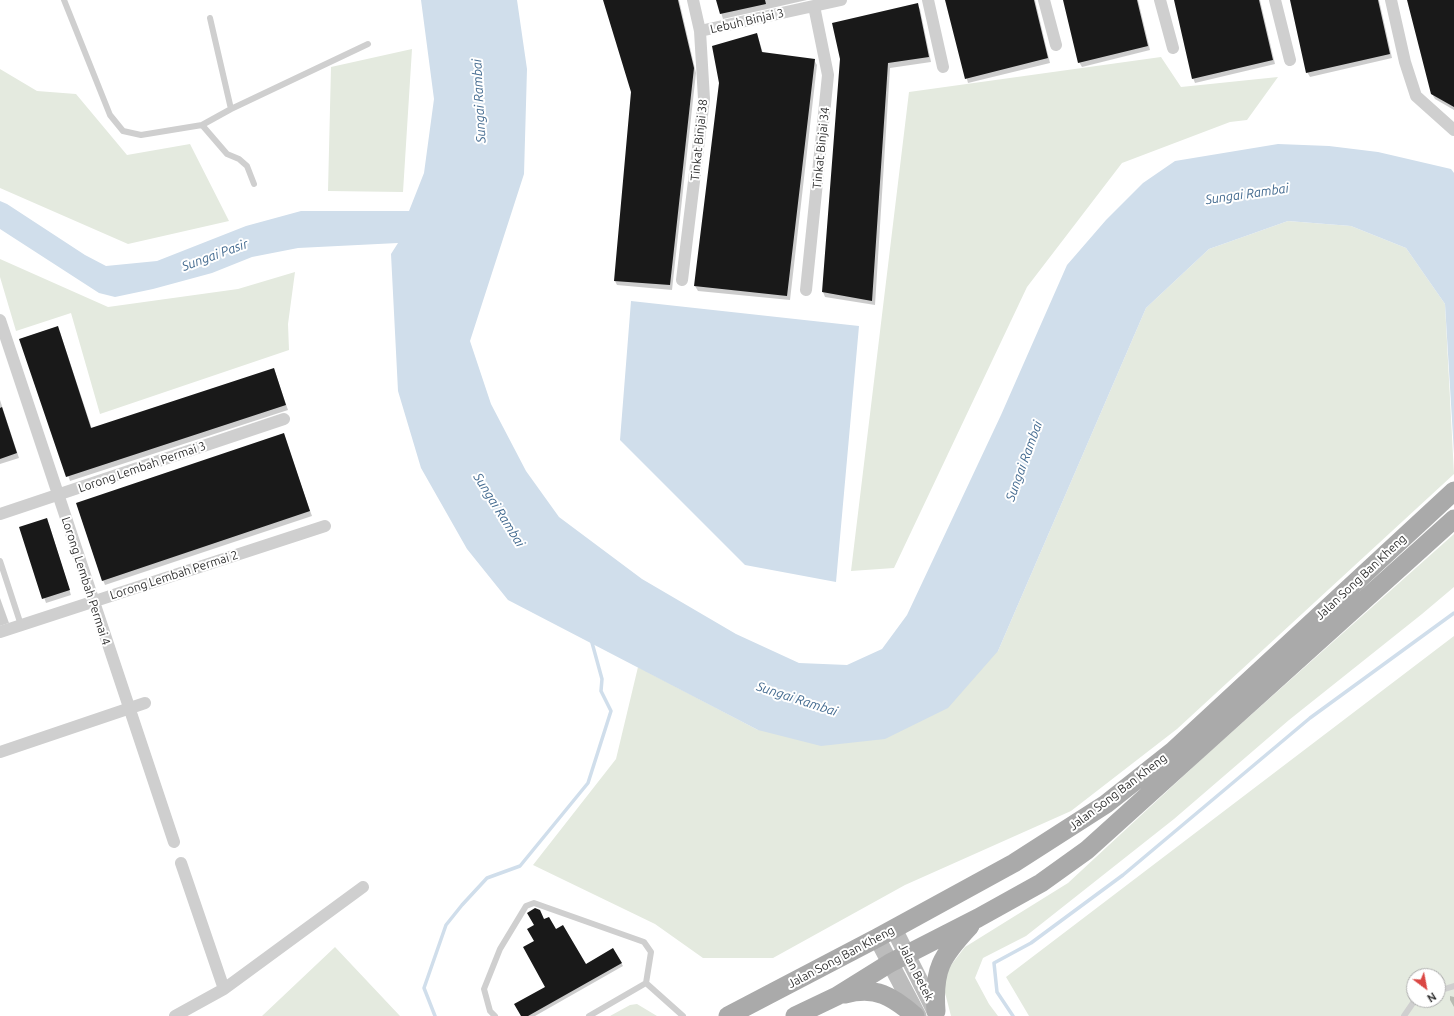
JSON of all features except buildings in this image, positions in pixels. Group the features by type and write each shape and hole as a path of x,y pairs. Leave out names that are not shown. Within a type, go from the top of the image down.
{"main road":[{"name":"Jalan Song Ban Kheng","path":"728,1016 894,929 1014,863 1059,836 1112,800 1173,751 1450,494"},
{"name":"Jalan Song Ban Kheng","path":"795,1016 837,996 890,963 978,918 1041,883 1087,850 1454,519"},
{"path":"936,1014 934,987 937,970 959,937 978,918"},
{"path":"837,996 856,991 880,992 895,1000 917,1016"}],"street":[{"name":"Tinkat Binjai 38","path":"682,280 704,99 700,31 693,0"},
{"name":"Lebuh Binjai 3","path":"700,31 841,0"},
{"path":"928,0 942,67"},
{"path":"1044,0 1056,45"},
{"path":"1160,0 1173,48"},
{"path":"1275,0 1290,60"},
{"path":"1391,0 1405,62 1416,96 1454,130"},
{"name":"Tinkat Binjai 34","path":"806,290 828,75 814,6"},
{"name":"Lorong Lembah Permai 4","path":"0,320 174,842"},
{"name":"Lorong Lembah Permai 3","path":"0,514 284,419"},
{"name":"Lorong Lembah Permai 2","path":"0,632 325,526"},
{"path":"0,752 145,703"},
{"path":"181,862 224,989"},
{"path":"175,1016 224,989 363,887"},
{"name":"Jalan Betek","path":"894,929 936,1014"},
{"name":"Jalan Betek","path":"877,938 917,1016"}],"lane":[{"path":"64,0 110,115 123,131 140,135 202,125 231,109 368,44"},
{"path":"210,18 231,109"},
{"path":"202,125 227,154 238,158 247,166 254,184"},
{"path":"0,561 21,625"},
{"path":"494,1016 490,1011 484,989 500,949 526,906 534,903 644,942 651,952 646,983"},
{"path":"589,1016 646,983"},
{"path":"646,983 683,1016"}],"shaded area":[{"path":"412,49 403,192 328,191 331,67"},
{"path":"1161,57 1181,87 1278,77 1247,120 1230,122 1122,163 1027,287 894,568 851,571 909,92"},
{"path":"0,69 37,91 76,94 127,155 190,144 229,221 128,244 0,188"},
{"path":"1288,221 1351,226 1406,248 1445,304 1454,474 1177,729 1071,811 905,885 773,958 703,958 655,924 533,865 616,759 638,667 758,730 998,651 1146,308 1209,249"},
{"path":"0,259 108,307 238,289 295,272 288,324 289,350 100,414 71,313 16,331 0,277"},
{"path":"1454,534 1454,587 1289,720 1174,819 1026,936 983,958 975,978 989,1004 998,1016 951,1016 943,985 948,969 965,947 1068,883 1205,756"},
{"path":"1454,636 1454,1016 1029,1016 1006,977"},
{"path":"335,947 400,1016 262,1016"},
{"path":"637,1004 657,1016 610,1016 630,1005"}],"water":[{"path":"421,0 517,0 527,69 524,174 470,341 491,404 526,471 559,517 642,579 736,634 799,663 847,665 882,649 907,615 1001,415 1067,265 1106,220 1143,183 1175,161 1278,144 1329,146 1378,152 1451,169 1454,173 1454,454 1445,304 1406,248 1351,226 1288,221 1209,249 1146,308 998,651 948,708 885,739 821,746 758,730 508,600 467,549 421,468 398,391 391,254 398,243 298,248 252,257 212,273 153,289 115,297 99,293 0,229 0,201 7,204 85,255 106,266 157,261 246,226 301,211 409,211 424,173 434,99"},
{"path":"631,301 859,326 836,582 745,565 620,440"}],"waterway":[{"path":"1013,1016 997,992 994,963 1031,943 1123,875 1310,718 1454,613"},
{"path":"435,1016 424,988 446,925 487,878 520,866 588,783 611,711 601,691 602,679 591,639"}],"water label":[{"name":"Sungai Rambai","path":"479,101"},
{"name":"Sungai Rambai","path":"1247,194"},
{"name":"Sungai Pasir","path":"215,255"},
{"name":"Sungai Rambai","path":"1024,461"},
{"name":"Sungai Rambai","path":"499,510"},
{"name":"Sungai Rambai","path":"797,699"}]}
